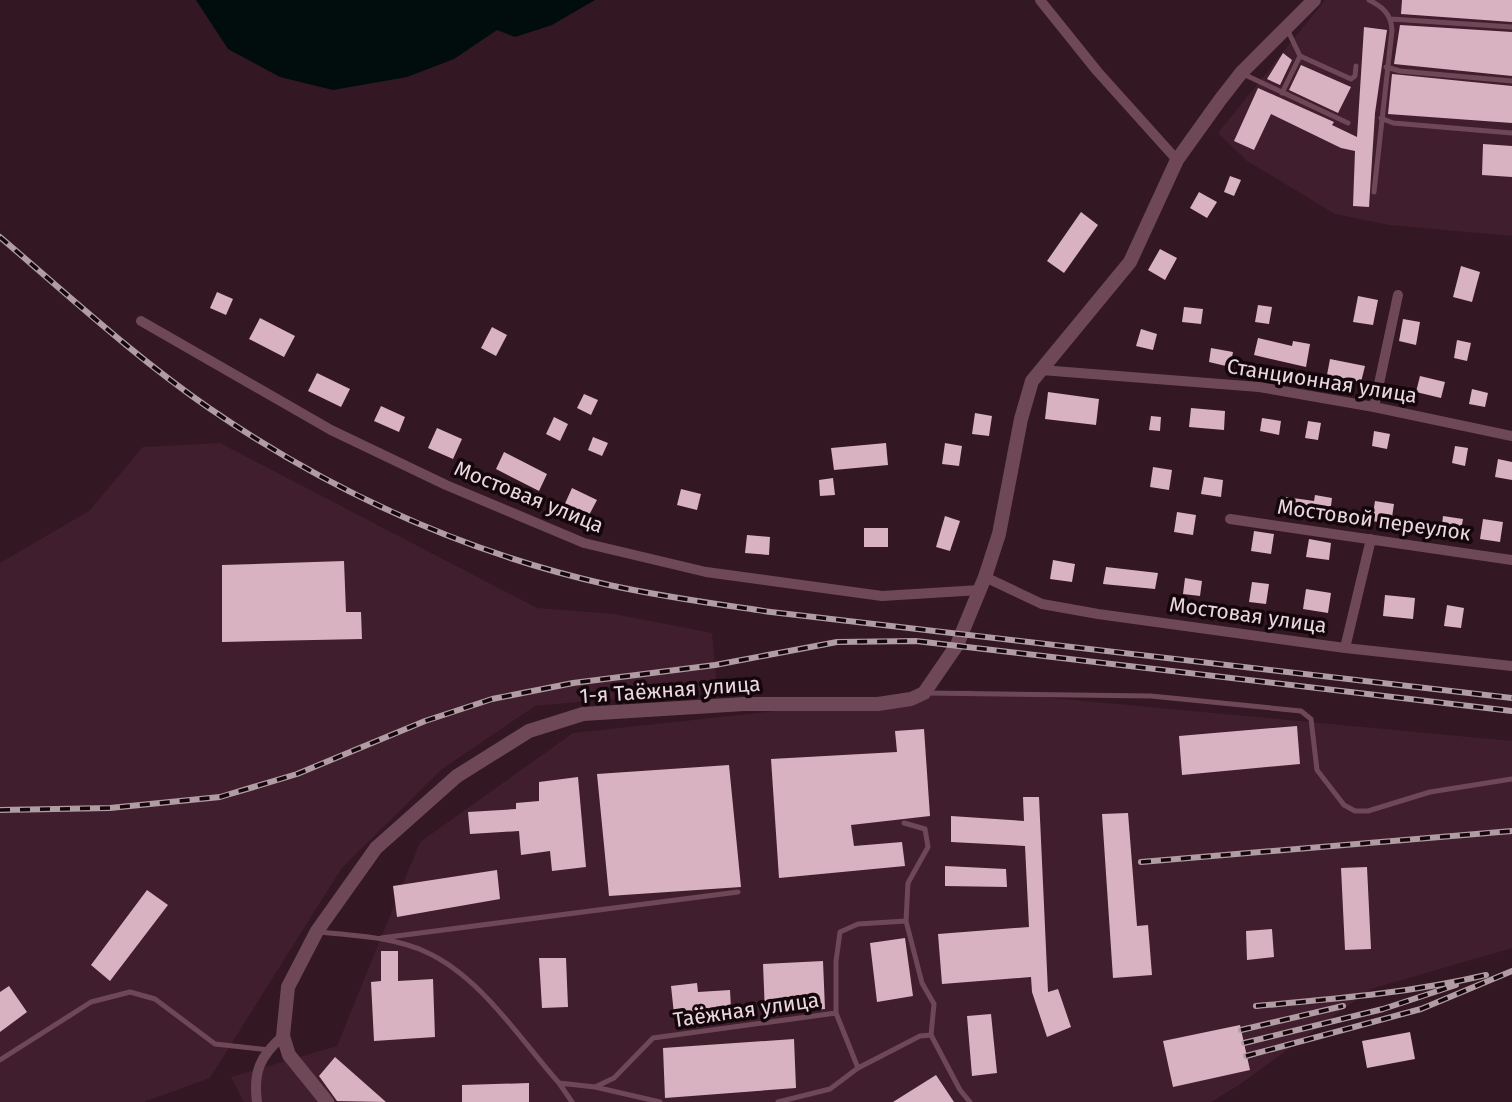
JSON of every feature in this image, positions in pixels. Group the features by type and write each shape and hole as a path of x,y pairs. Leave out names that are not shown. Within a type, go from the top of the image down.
{"street":[{"path":"1040,0 1177,160"},
{"path":"924,693 957,645 999,534 1027,393 1041,370 1130,262 1177,160 1241,73 1314,0"},
{"path":"1374,407 1398,295"},
{"name":"Мостовая улица","path":"141,321 331,429 446,485 584,543 706,572 856,593 882,596 982,583 1042,604 1345,648 1512,666"},
{"name":"Станционная улица","path":"1041,370 1259,387 1374,407 1512,436"},
{"name":"Мостовой переулок","path":"1230,519 1512,560"},
{"path":"1345,648 1371,540"},
{"name":"1-я Таёжная улица","path":"283,1036 288,987 317,931 376,848 457,776 529,731 583,714 744,704 878,704 911,699 924,693"},
{"path":"257,1102 254,1078 269,1049 283,1036 289,1055 327,1102"}],"lane":[{"path":"1369,0 1382,7 1391,19 1374,192"},
{"path":"1391,19 1512,27"},
{"path":"1286,28 1300,56 1351,79 1355,76 1356,66"},
{"path":"1282,93 1300,56"},
{"path":"1385,67 1512,81"},
{"path":"1241,73 1348,123"},
{"path":"1381,118 1393,123 1512,134"},
{"path":"924,693 1151,696 1301,711 1311,719 1317,770 1344,805 1355,811 1368,811 1430,792 1512,779"},
{"path":"904,823 925,829 928,847 908,883 906,921 922,983 933,1004 931,1035 960,1090 970,1102"},
{"path":"378,938 738,892"},
{"path":"858,1068 835,1013 836,961 840,932 858,924 906,921"},
{"path":"317,931 378,938 423,950 451,967 480,991 559,1083 572,1102"},
{"path":"0,1060 91,1002 130,992 155,999 215,1044 269,1049"},
{"name":"Таёжная улица","path":"595,1087 614,1078 653,1038 835,1013"},
{"path":"778,1102 830,1089 858,1068 920,1036 931,1035"},
{"path":"559,1083 595,1087 660,1102"}],"shaded area":[{"path":"196,0 595,0 552,25 515,37 497,30 454,59 407,77 333,90 280,77 228,49"},
{"path":"1325,0 1512,0 1512,236 1389,225 1335,214 1247,161 1218,133"},
{"path":"220,443 537,608 614,614 712,633 717,689 535,706 442,769 341,869 210,1078 144,1102 0,1102 0,563 89,511 143,447"},
{"path":"968,690 1512,741 1512,948 1371,989 1239,1085 1211,1102 244,1102 231,1077 337,1046 420,842 573,733"}],"building":[{"path":"1402,0 1512,0 1512,22 1401,14"},
{"path":"1400,25 1512,32 1512,76 1394,64"},
{"path":"1364,27 1387,30 1375,113 1369,207 1353,206 1355,151 1341,148 1271,114 1254,150 1234,141 1258,88 1334,122 1332,125 1357,137"},
{"path":"1283,53 1292,60 1280,85 1267,79"},
{"path":"1301,65 1351,87 1338,113 1289,90"},
{"path":"1392,74 1512,86 1512,123 1388,114"},
{"path":"1483,144 1512,146 1512,177 1482,175"},
{"path":"1230,176 1241,180 1234,196 1224,192"},
{"path":"1199,192 1217,202 1207,218 1190,208"},
{"path":"1081,212 1098,225 1064,273 1047,261"},
{"path":"1160,249 1177,258 1165,280 1148,270"},
{"path":"1461,266 1480,272 1472,302 1453,297"},
{"path":"217,292 233,299 226,315 210,308"},
{"path":"1358,296 1378,300 1373,325 1353,322"},
{"path":"1258,305 1272,307 1269,324 1255,322"},
{"path":"1184,307 1203,309 1201,324 1182,322"},
{"path":"260,318 295,336 284,357 249,339"},
{"path":"1403,319 1420,322 1416,345 1399,341"},
{"path":"492,327 507,335 496,356 481,348"},
{"path":"1141,329 1157,334 1153,350 1136,346"},
{"path":"1258,338 1292,346 1293,341 1310,344 1306,367 1254,355"},
{"path":"1457,340 1471,343 1467,361 1454,358"},
{"path":"1211,348 1233,352 1230,367 1209,362"},
{"path":"1330,359 1365,366 1361,382 1327,375"},
{"path":"317,373 350,389 341,407 308,391"},
{"path":"1420,376 1445,382 1441,398 1416,392"},
{"path":"1472,389 1488,393 1485,407 1469,404"},
{"path":"1048,392 1099,399 1096,425 1045,419"},
{"path":"584,394 598,400 591,415 577,408"},
{"path":"381,406 405,417 399,432 374,421"},
{"path":"1191,408 1225,411 1224,430 1189,427"},
{"path":"975,413 992,416 989,436 972,434"},
{"path":"1151,416 1161,417 1160,431 1149,430"},
{"path":"554,417 568,424 560,441 546,434"},
{"path":"1262,418 1281,421 1279,435 1260,431"},
{"path":"1308,421 1321,423 1318,440 1305,438"},
{"path":"437,428 462,439 453,459 428,448"},
{"path":"1374,431 1390,434 1387,449 1372,446"},
{"path":"593,437 608,443 602,456 588,450"},
{"path":"886,443 888,465 834,470 831,448"},
{"path":"945,443 962,446 959,466 942,464"},
{"path":"1455,446 1468,448 1465,466 1452,463"},
{"path":"504,452 547,474 539,491 496,469"},
{"path":"1498,459 1512,462 1512,480 1495,477"},
{"path":"1153,467 1172,470 1169,490 1150,487"},
{"path":"1204,477 1223,480 1221,497 1201,494"},
{"path":"833,478 835,495 820,496 819,480"},
{"path":"572,488 597,500 587,519 563,508"},
{"path":"681,489 701,494 697,510 677,505"},
{"path":"1315,495 1332,498 1330,514 1298,508 1298,516 1278,513 1279,496 1314,501"},
{"path":"1375,501 1394,504 1391,524 1372,521"},
{"path":"1177,512 1196,515 1193,535 1174,532"},
{"path":"945,516 960,521 950,551 936,547"},
{"path":"1443,516 1463,519 1460,536 1441,533"},
{"path":"1483,519 1503,522 1500,542 1480,539"},
{"path":"864,528 888,528 888,547 864,547"},
{"path":"1254,531 1274,534 1271,554 1251,551"},
{"path":"747,535 770,537 769,555 745,553"},
{"path":"1309,539 1331,543 1329,560 1306,557"},
{"path":"1053,560 1075,564 1072,582 1050,579"},
{"path":"344,561 346,612 361,612 362,639 222,642 222,565"},
{"path":"1106,567 1158,573 1155,589 1103,584"},
{"path":"1185,578 1202,581 1200,596 1183,594"},
{"path":"1252,582 1269,584 1266,604 1249,602"},
{"path":"1306,589 1331,593 1328,613 1303,609"},
{"path":"1385,595 1415,598 1413,619 1383,616"},
{"path":"1447,605 1464,608 1461,628 1444,626"},
{"path":"1297,726 1300,764 1182,775 1179,736"},
{"path":"924,729 930,816 851,825 854,846 902,842 905,866 779,878 771,759 897,752 895,731"},
{"path":"729,765 741,887 609,896 597,774"},
{"path":"578,777 586,867 552,871 550,851 521,855 519,831 470,834 468,812 516,809 516,803 539,801 539,782"},
{"path":"1023,797 1039,797 1048,992 1058,989 1071,1027 1047,1037 1032,992 1031,977 942,984 938,934 1029,927 1025,846 951,842 951,816 1024,821"},
{"path":"1128,813 1137,926 1148,925 1152,975 1113,978 1102,814"},
{"path":"945,866 1006,869 1007,887 945,886"},
{"path":"1367,867 1371,949 1345,950 1341,868"},
{"path":"497,870 500,899 397,917 393,886"},
{"path":"147,890 168,905 110,981 91,965"},
{"path":"1272,929 1274,957 1247,960 1246,931"},
{"path":"905,938 913,996 877,1002 870,943"},
{"path":"381,951 398,951 398,981 433,979 435,1037 374,1041 371,982 381,981"},
{"path":"539,958 566,958 568,1007 542,1008"},
{"path":"823,961 825,1009 765,1013 763,964"},
{"path":"697,983 698,992 730,990 731,1009 674,1014 671,986"},
{"path":"9,986 27,1012 0,1032 0,992"},
{"path":"991,1014 997,1073 972,1076 967,1016"},
{"path":"1240,1025 1250,1070 1173,1087 1163,1041"},
{"path":"1410,1032 1415,1059 1367,1068 1362,1041"},
{"path":"794,1039 796,1088 665,1098 663,1048"},
{"path":"335,1057 386,1102 337,1101 319,1076"},
{"path":"936,1075 954,1102 893,1102"},
{"path":"529,1083 529,1102 462,1102 462,1085"}],"railway":[{"path":"0,237 155,368 255,438 302,466 401,516 503,556 609,585 771,612 1512,698"},
{"path":"0,810 110,808 220,797 297,774 425,721 492,699 573,683 715,665 837,642 916,641 1512,711"},
{"path":"1141,862 1512,831"},
{"path":"1246,1056 1421,1009 1512,971"},
{"path":"1256,1006 1400,991 1486,975"},
{"path":"1244,1043 1383,1009 1456,985"},
{"path":"1241,1030 1343,1006"}]}
